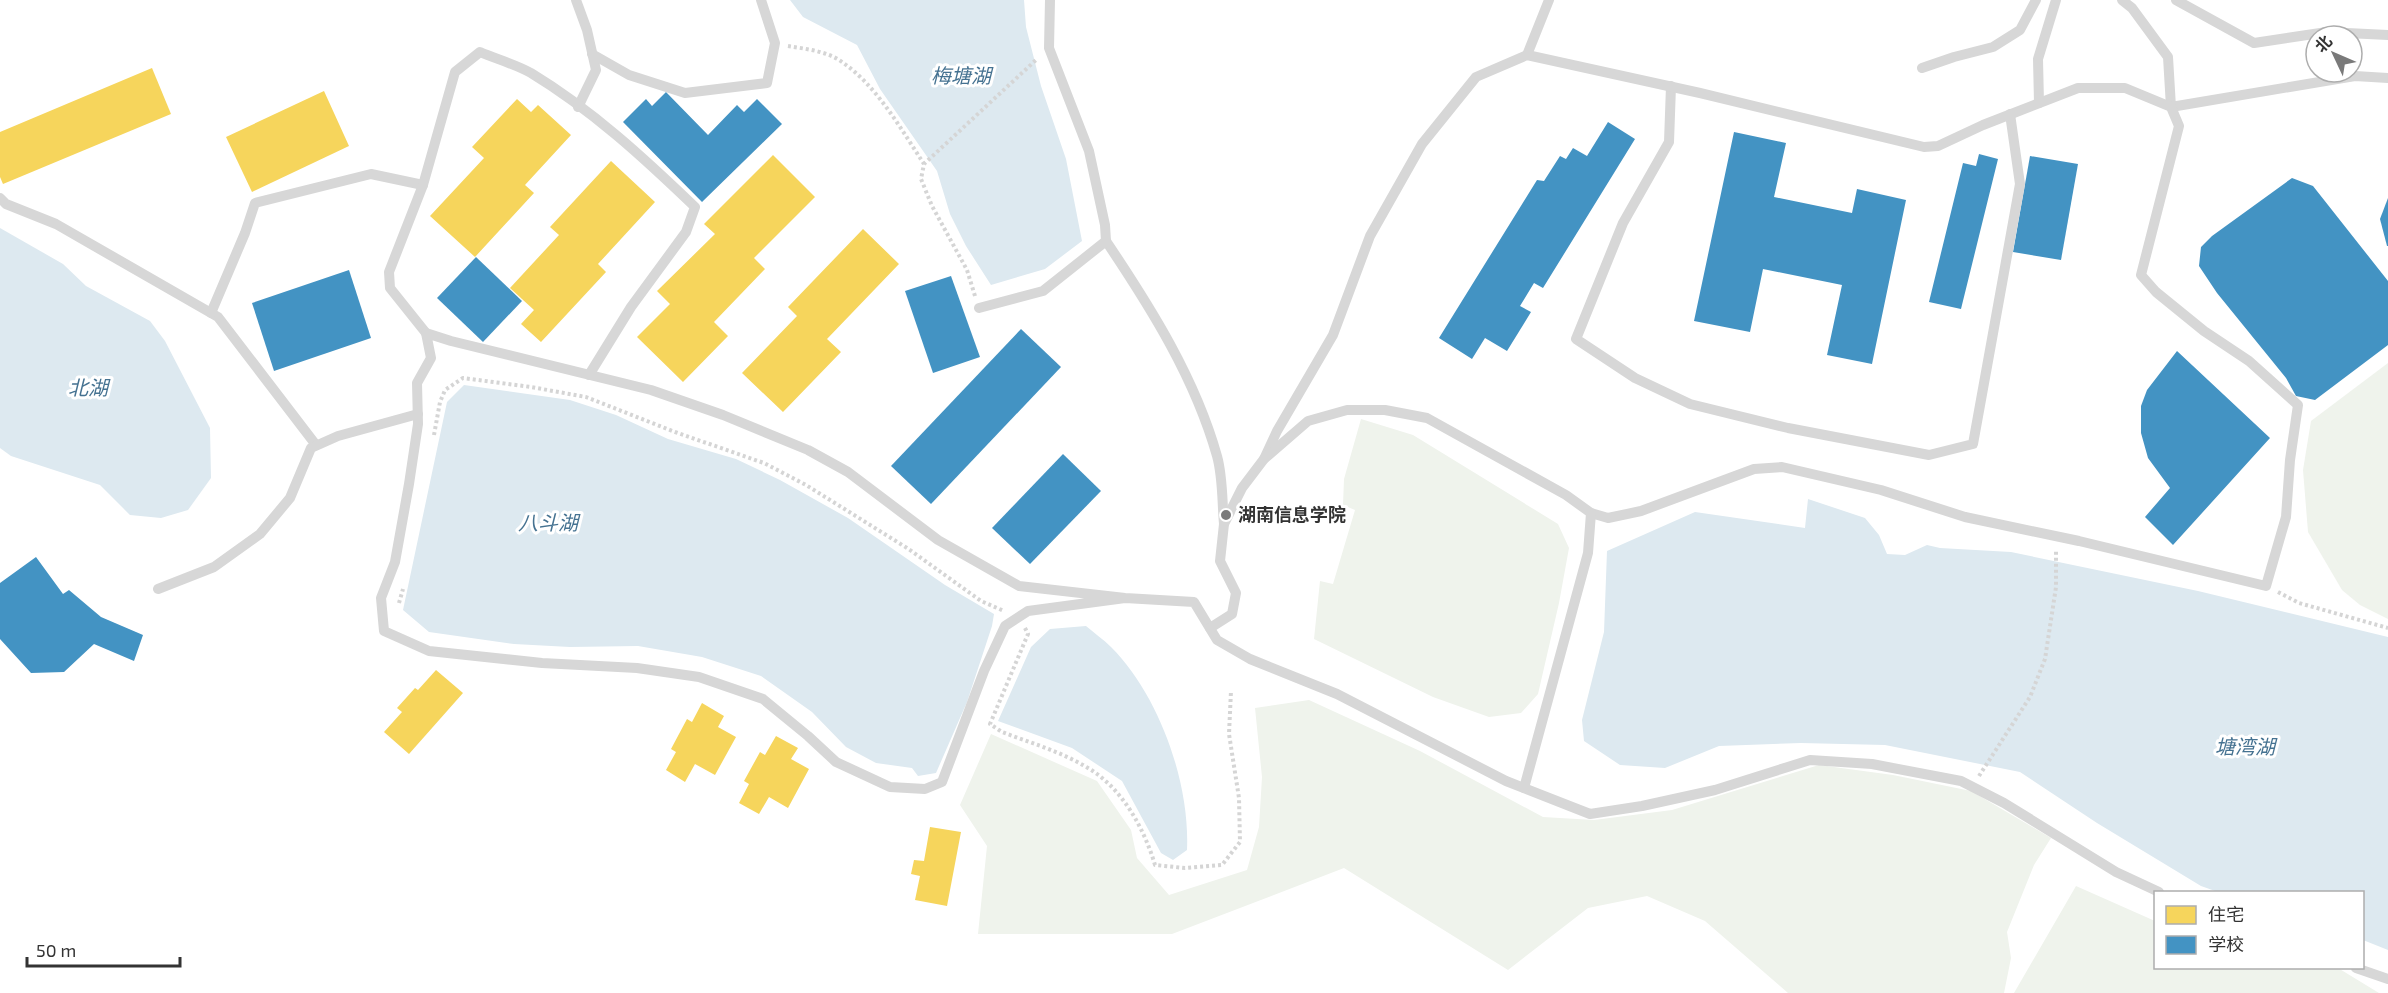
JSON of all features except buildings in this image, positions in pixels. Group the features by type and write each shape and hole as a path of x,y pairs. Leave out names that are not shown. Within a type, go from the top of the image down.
{"lane":[{"path":"576,0 587,30 596,70 578,107"},
{"path":"592,54 629,75 685,93 767,83 775,43 761,0"},
{"path":"1050,0 1049,48 1089,151 1105,225 1106,241 1147,303 1190,382 1217,458 1224,524 1220,561 1236,593 1232,614 1210,628"},
{"path":"1527,55 1549,0"},
{"path":"1922,68 1993,47 2020,30 2036,0"},
{"path":"2039,103 2038,59 2056,0"},
{"path":"1224,524 1242,488 1264,459 1308,421 1347,410 1385,410 1427,418 1566,495 1591,513 1608,518 1641,512 1754,469 1782,467 1881,490 1965,517 2058,536 2266,586 2286,517 2290,460 2298,405 2249,361 2204,331 2156,292 2141,275 2179,126 2171,107 2168,57 2132,8 2122,0"},
{"path":"2176,0 2254,43 2327,32 2388,35"},
{"path":"589,375 631,307 686,232 695,207 620,136 529,72 480,52 455,72 423,184 389,272 390,288 426,333 431,358 417,383 418,424 395,562 381,598 384,631 429,651 542,663 637,668 699,677 763,699 836,762 890,787 925,789 942,782 984,671 1005,626 1028,610 1125,598"},
{"path":"1264,459 1277,431 1333,335 1370,236 1422,144 1476,77 1527,55 1671,86 1924,147 1938,146 2010,114 2078,88 2125,88 2171,107 2355,76 2388,78"},
{"path":"1671,86 1669,142 1623,223 1576,339 1635,378 1690,404 1788,428 1929,455 1973,444 2020,184 2010,114"},
{"path":"211,313 245,233 255,203 371,174 423,184"},
{"path":"0,198 6,204 56,224 218,317 316,445"},
{"path":"980,308 1043,291 1106,241"},
{"path":"426,333 651,390 723,415 808,450 848,472 938,540 1019,586 1125,598 1194,602 1217,640 1250,659 1337,694 1442,749 1524,788 1590,814 1642,806 1715,790 1810,760 1872,764 1961,781 2004,803 2116,872 2157,891"},
{"path":"158,589 214,567 260,534 290,498 311,448 338,436 418,414"},
{"path":"1524,788 1588,553 1591,513"},
{"path":"2359,969 2388,979"}],"path":[{"path":"775,43 814,50 841,61 871,88 924,164"},
{"path":"980,308 967,270 932,206 921,179 924,164 1049,48"},
{"path":"432,446 442,396 445,390 463,378 586,397 675,432 764,463 785,474 907,548 981,601 1018,617 1028,634 990,724 1002,732 1088,768 1112,786 1128,807 1149,845 1155,865 1185,868 1222,866 1240,842 1239,798 1229,734 1231,691"},
{"path":"1972,787 2030,697 2045,659 2056,586 2055,558 2058,536"},
{"path":"399,603 404,586"},
{"path":"2266,586 2299,603 2388,628"}],"shaded area":[{"path":"2388,363 2388,619 2360,605 2342,590 2308,532 2303,470 2311,421"},
{"path":"1361,419 1413,435 1558,524 1569,548 1559,603 1538,694 1521,713 1489,717 1433,697 1314,639 1320,581 1333,584 1355,510 1343,505 1344,479"},
{"path":"1309,700 1420,751 1543,817 1594,820 1672,810 1819,765 1893,775 1971,791 2051,838 2034,865 2007,932 2011,958 2004,993 1788,993 1705,921 1647,896 1588,908 1508,970 1344,868 1172,934 978,934 987,846 960,805 991,734 1097,781 1131,830 1137,858 1169,895 1247,870 1259,827 1262,777 1255,708"},
{"path":"2076,886 2154,921 2154,969 2340,969 2379,993 2014,993"}],"water":[{"name":"梅塘湖","path":"790,0 1024,0 1026,27 1041,86 1066,159 1082,241 1045,269 991,285 966,246 950,214 937,171 880,89 857,45 803,17"},
{"name":"北湖","path":"0,228 63,264 86,286 150,321 165,341 210,428 211,478 188,510 161,518 130,515 100,485 11,456 0,448"},
{"name":"八斗湖","path":"464,385 570,400 616,415 668,439 736,459 780,480 848,518 945,585 994,614 967,702 936,773 918,776 912,768 876,763 846,747 812,712 761,676 702,657 638,646 570,647 514,644 429,632 403,610 447,402"},
{"name":"塘湾湖","path":"1808,499 1865,518 1879,535 1887,554 1905,555 1927,545 1940,548 2011,552 2198,591 2388,637 2388,950 2364,940 2364,891 2215,891 2201,886 2097,823 2020,772 1885,745 1801,743 1719,746 1665,768 1620,765 1584,741 1582,720 1604,632 1607,551 1695,512 1805,528"},
{"path":"1086,626 1111,647 1144,689 1168,741 1177,769 1187,824 1187,850 1173,860 1161,853 1122,781 1072,748 998,721 1031,647 1050,629"}],"place":[{"name":"湖南信息学院","path":"1226,515"}]}
